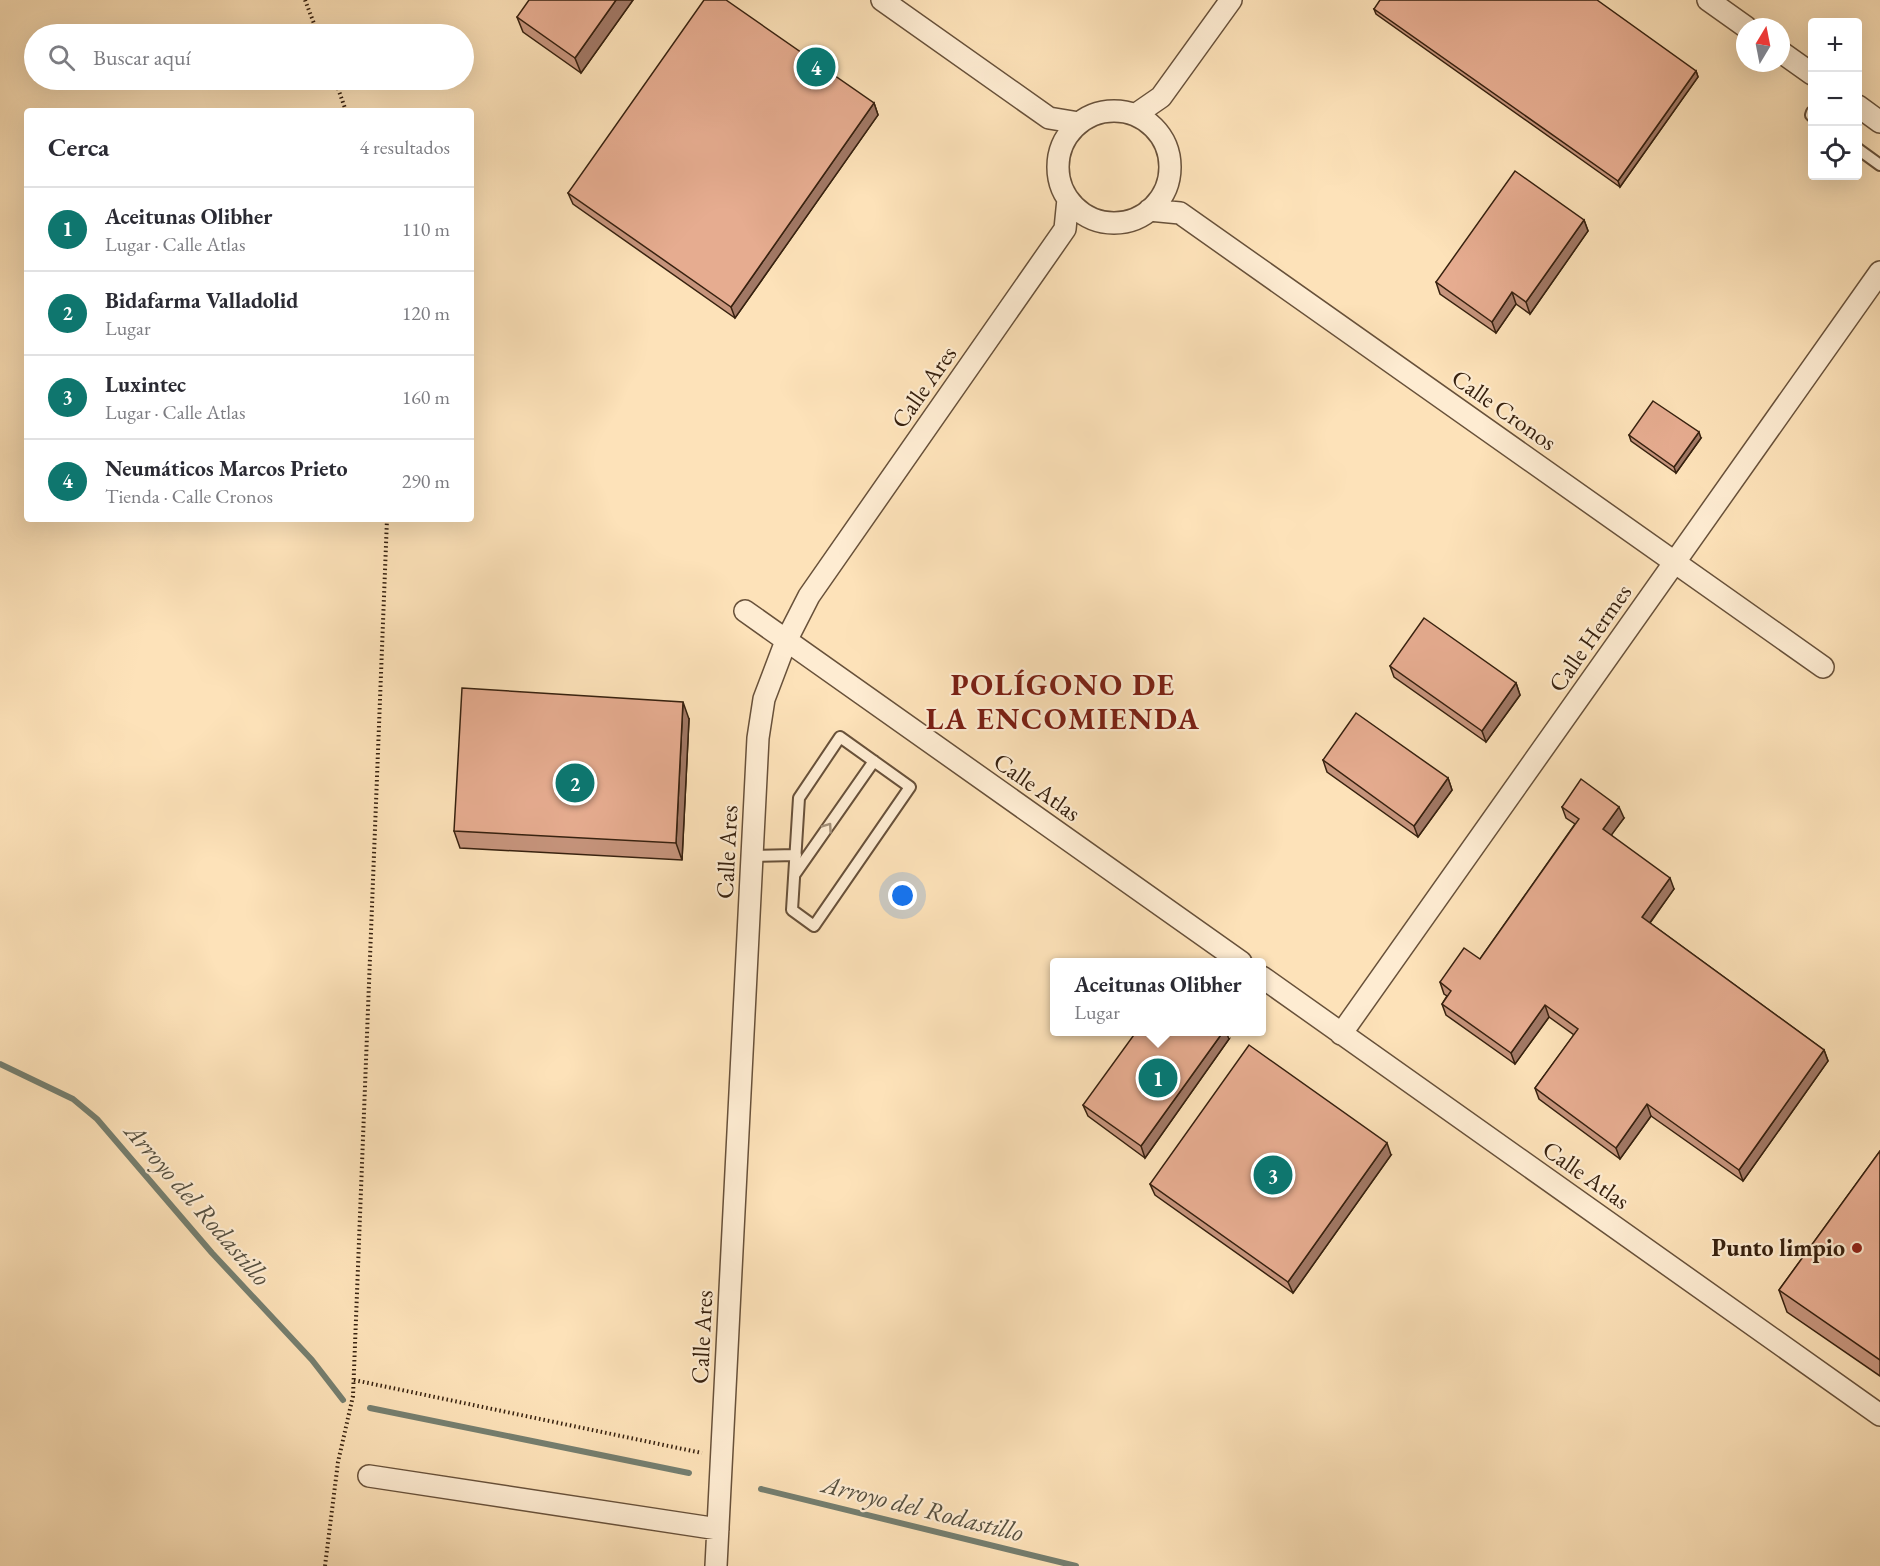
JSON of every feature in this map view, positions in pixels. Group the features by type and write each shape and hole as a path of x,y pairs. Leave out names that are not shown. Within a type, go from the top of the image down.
{"street":[{"path":"882,0 1049,118 1079,123"},
{"path":"1135,115 1161,97 1232,0"},
{"path":"1708,0 1736,20"},
{"path":"1790,58 1809,72"},
{"path":"1158,133 1161,97"},
{"path":"1862,109 1880,122"},
{"path":"1106,112 1135,115 1158,133 1165,145 1170,172 1166,186 1160,200 1139,217 1115,223 1091,218 1078,210 1068,199 1060,183 1058,166 1061,149 1068,135 1079,123 1092,116 1106,112"},
{"path":"1049,118 1061,149"},
{"path":"1166,186 1180,213"},
{"name":"Calle Ares","path":"716,1566 758,738 764,699 786,641 809,596 1065,229 1068,199"},
{"name":"Calle Cronos","path":"1149,210 1180,213 1823,667"},
{"path":"1065,229 1091,218"},
{"name":"Calle Hermes","path":"1341,1034 1880,272"},
{"name":"Calle Atlas","path":"745,611 1233,958"},
{"name":"Calle Atlas","path":"1266,980 1880,1415"},
{"path":"369,1476 718,1530"}],"lane":[{"path":"1862,152 1880,165"},
{"path":"840,737 874,761 910,787 814,926 792,910 799,798 840,737"},
{"path":"794,875 874,761"},
{"path":"752,856 796,855"}],"path":[{"path":"305,0 314,24"},
{"path":"339,90 345,108"},
{"path":"324,1566 354,1380 387,522"},
{"path":"354,1380 722,1456"}],"building":[{"path":"529,0 616,0 575,58 517,17"},
{"path":"704,0 726,0 874,103 731,307 568,193"},
{"path":"1380,0 1597,0 1696,71 1618,181 1374,9"},
{"path":"1515,171 1584,220 1526,302 1512,292 1492,322 1436,282"},
{"path":"1653,401 1699,432 1674,467 1629,435"},
{"path":"1424,618 1516,683 1482,731 1390,666"},
{"path":"462,688 683,702 676,843 454,831"},
{"path":"1356,713 1448,778 1414,826 1323,760"},
{"path":"1581,779 1619,807 1603,829 1670,878 1642,917 1824,1050 1739,1170 1647,1104 1616,1148 1535,1088 1578,1029 1545,1005 1511,1053 1442,1004 1451,991 1440,982 1464,948 1480,959 1579,819 1562,807"},
{"path":"1133,1036 1220,1036 1141,1146 1083,1105"},
{"path":"1249,1045 1387,1143 1288,1282 1150,1184"},
{"name":"Punto limpio","path":"1880,1151 1880,1360 1779,1290"}],"waterway":[{"name":"Arroyo del Rodastillo","path":"0,1064 73,1099 97,1119 212,1253 312,1360 343,1400"},
{"name":"Arroyo del Rodastillo","path":"370,1408 689,1473"},
{"name":"Arroyo del Rodastillo","path":"761,1489 1076,1566"}],"place":[{"name":"Neumáticos Marcos Prieto","path":"816,67"},
{"name":"Bidafarma Valladolid","path":"575,783"},
{"name":"Aceitunas Olibher","path":"1158,1078"},
{"name":"Luxintec","path":"1273,1175"},
{"name":"Punto limpio","path":"1857,1248"}],"district":[{"name":"POLÍGONO DE LA ENCOMIENDA","path":"1063,702"}]}
